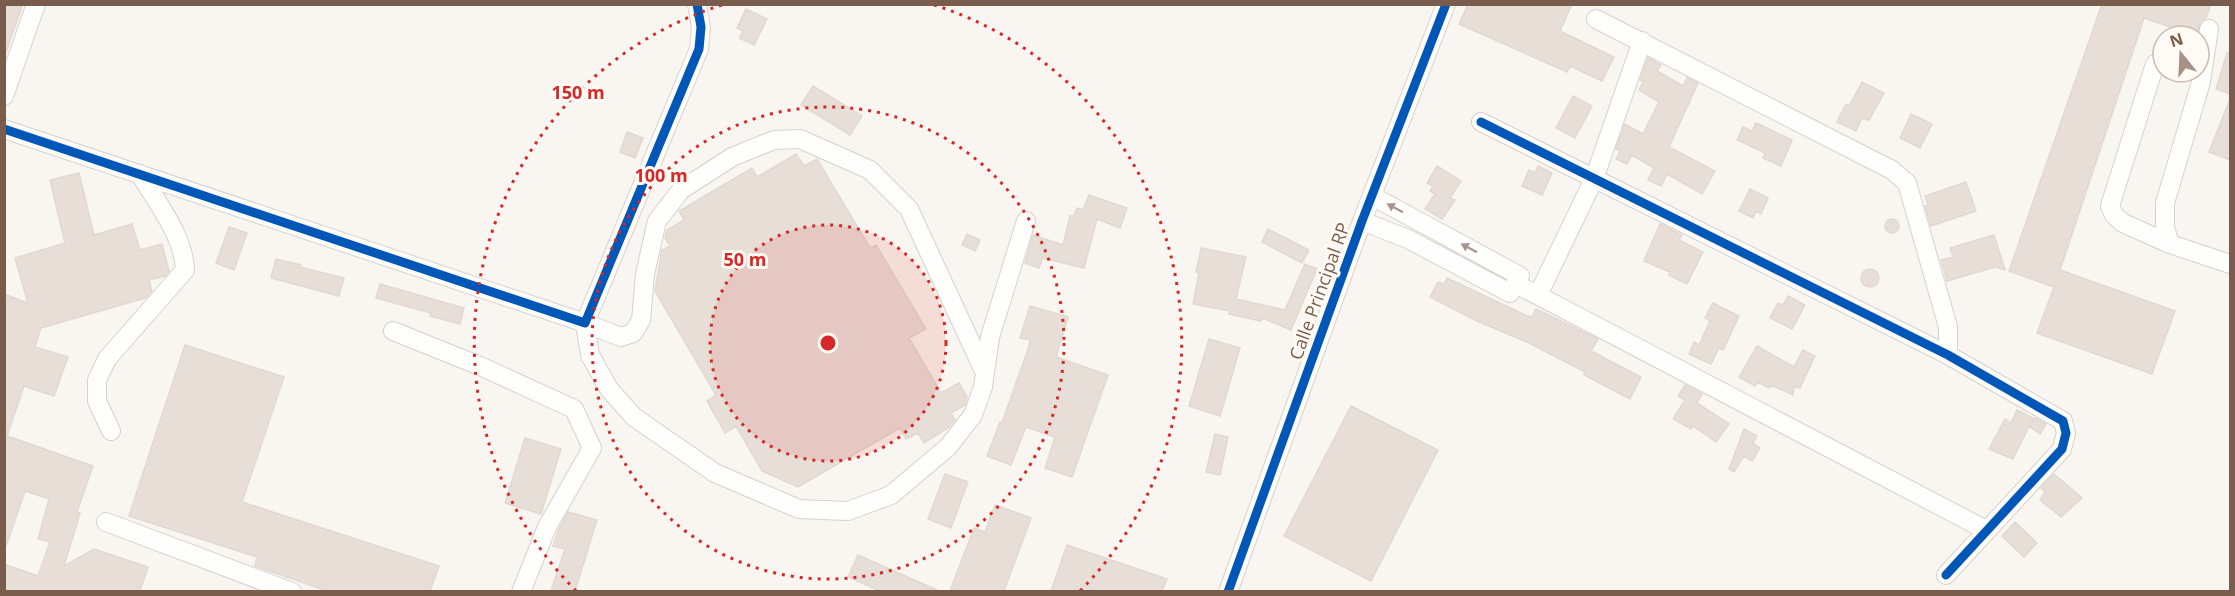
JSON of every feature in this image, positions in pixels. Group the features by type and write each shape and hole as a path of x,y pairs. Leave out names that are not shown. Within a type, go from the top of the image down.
{"street":[{"path":"4,96 36,4"},
{"path":"697,4 701,27 699,49 585,323 590,355 609,389 634,417 715,473 799,509 848,511 891,495 948,447 973,415 982,387 990,337 1026,221"},
{"name":"Calle Principal RP","path":"1228,591 1362,221 1446,4"},
{"path":"1596,19 1892,170 1906,183 1948,327 1948,355"},
{"path":"1538,295 1594,178 1642,41"},
{"path":"2151,77 2110,206 2114,215 2123,223 2170,244 2230,264"},
{"path":"2170,244 2165,227 2165,203 2200,84"},
{"path":"1481,122 1948,355 2063,420 2066,433 2062,449 1946,575"},
{"path":"4,129 621,337 633,333 641,320 645,274 657,221 681,190 732,157 774,140 800,139 870,170 909,209 984,371"},
{"path":"111,431 97,401 97,380 107,359 185,270 180,243 140,174"},
{"path":"1372,196 1515,284"},
{"path":"1362,221 1538,295 1986,530"},
{"path":"393,331 480,366 574,409 592,448 547,527 521,591"},
{"path":"106,522 292,591"}],"building":[{"path":"4,4 23,4 6,52 4,51"},
{"path":"1468,4 1572,4 1560,31 1614,57 1602,81 1570,66 1567,72 1459,24"},
{"path":"2102,4 2211,4 2206,18 2200,24 2162,24 2144,18 2060,270 2175,311 2152,374 2037,333 2054,287 2009,271"},
{"path":"746,9 767,19 754,45 739,38 743,31 737,28"},
{"path":"2227,53 2230,53 2230,94 2216,89"},
{"path":"1648,58 1661,65 1657,71 1683,86 1687,78 1698,83 1669,147 1715,171 1702,194 1667,174 1661,186 1648,180 1654,168 1632,155 1627,164 1616,159 1620,151 1616,149 1625,124 1643,134 1659,102 1639,90"},
{"path":"1862,82 1884,93 1869,120 1862,118 1856,131 1837,122 1846,104 1849,106"},
{"path":"813,86 862,116 850,135 801,105"},
{"path":"1573,96 1592,106 1575,138 1556,128"},
{"path":"2230,99 2230,160 2209,152"},
{"path":"1911,114 1932,124 1920,148 1900,138"},
{"path":"1756,123 1792,140 1781,166 1763,158 1765,153 1737,140 1743,127 1752,131"},
{"path":"627,132 643,138 635,158 620,152"},
{"path":"796,154 804,166 817,159 870,248 876,245 926,329 909,338 941,393 959,383 967,397 965,405 951,413 955,420 948,428 924,443 918,433 906,439 900,428 798,487 762,471 736,426 725,433 707,401 716,395 655,291 662,250 670,246 665,238 667,230 684,220 679,211 752,168 757,177"},
{"path":"1437,166 1461,181 1450,198 1455,200 1442,219 1425,209 1435,194 1430,191 1433,186 1427,183"},
{"path":"1538,166 1552,173 1542,195 1522,186 1529,170 1535,173"},
{"path":"79,173 94,235 132,224 140,250 162,244 169,271 165,276 149,280 152,291 145,298 41,328 35,347 68,357 54,396 24,386 7,436 93,466 77,512 80,513 64,566 94,549 148,567 140,591 4,591 4,564 38,576 50,542 38,539 49,499 25,491 7,544 4,544 4,294 28,303 15,258 65,243 50,180"},
{"path":"1966,182 1976,211 1931,226 1925,206 1928,205 1925,196"},
{"path":"1750,189 1768,198 1761,214 1756,211 1753,218 1739,211"},
{"path":"1089,195 1127,208 1120,228 1097,219 1084,268 1043,258 1039,268 1025,263 1033,235 1063,245 1070,216 1074,216 1077,208 1083,210"},
{"path":"1892,219 1897,221 1899,226 1897,231 1892,233 1887,231 1885,226 1887,221"},
{"path":"1660,224 1682,235 1679,240 1703,252 1687,284 1669,275 1670,272 1644,261"},
{"path":"229,227 247,233 234,270 216,263"},
{"path":"1268,229 1309,250 1302,263 1262,242"},
{"path":"967,234 980,240 975,251 962,245"},
{"path":"1994,235 2005,270 1995,267 1947,281 1941,260 1953,257 1950,248"},
{"path":"1201,248 1246,257 1236,299 1285,310 1305,264 1317,269 1291,330 1262,318 1261,321 1229,314 1230,311 1193,304"},
{"path":"276,259 344,278 339,296 271,278"},
{"path":"1866,269 1874,269 1879,274 1877,285 1866,287 1861,282 1861,274"},
{"path":"1447,278 1525,315 1532,317 1536,309 1598,339 1591,351 1641,377 1630,399 1529,343 1477,321 1430,297 1438,282 1444,284"},
{"path":"380,284 464,308 460,324 430,316 431,313 376,298"},
{"path":"1788,296 1805,305 1792,329 1770,318 1778,303 1783,305"},
{"path":"1713,303 1739,316 1723,350 1719,348 1711,364 1689,354 1694,342 1699,345 1710,321 1705,318"},
{"path":"1030,306 1068,317 1056,357 1108,375 1072,477 1045,468 1055,437 1026,427 1011,465 987,456 1000,422 1002,423 1029,346 1030,340 1020,338"},
{"path":"1209,339 1240,348 1220,416 1189,406"},
{"path":"185,345 284,377 242,502 439,566 430,591 327,591 255,566 257,557 129,516"},
{"path":"1757,346 1794,367 1803,350 1815,356 1800,388 1794,387 1793,395 1771,385 1769,388 1758,382 1755,386 1739,377"},
{"path":"1685,385 1702,394 1697,403 1729,424 1716,442 1693,426 1691,429 1673,419 1685,400 1678,396"},
{"path":"1351,406 1438,450 1371,581 1284,536"},
{"path":"2017,410 2033,418 2013,459 1989,449 2005,419 2011,423"},
{"path":"2035,418 2046,424 2040,434 2029,426"},
{"path":"1744,429 1757,436 1753,443 1760,448 1752,461 1744,456 1734,472 1729,469"},
{"path":"1215,434 1228,437 1220,475 1206,472"},
{"path":"525,438 561,449 541,514 505,503"},
{"path":"945,474 968,482 951,528 928,519"},
{"path":"2054,474 2082,498 2061,517 2040,500 2045,492 2041,488"},
{"path":"995,505 1031,518 1004,591 950,591 974,528 985,532"},
{"path":"568,512 597,520 575,591 551,591 565,549 553,546"},
{"path":"2015,522 2037,543 2024,557 2002,536"},
{"path":"1067,545 1167,579 1162,591 1051,591"},
{"path":"858,555 939,591 880,591 848,577"}],"cycle path":[{"path":"4,129 585,323 699,49 701,27 697,4"},
{"path":"1228,592 1362,221 1446,4"},
{"path":"1481,122 1948,355 2063,421 2066,433 2062,449 1946,575"}]}
